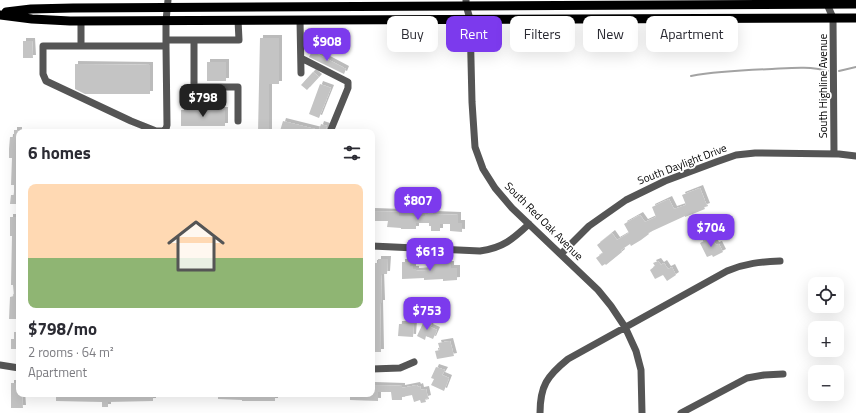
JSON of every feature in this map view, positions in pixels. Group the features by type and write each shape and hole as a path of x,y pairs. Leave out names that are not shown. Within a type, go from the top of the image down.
{"main road":[{"path":"0,14 31,9 168,3 841,2 856,4"},
{"path":"0,14 32,20 81,21 446,19"},
{"path":"502,19 856,18"}],"street":[{"name":"South Highline Avenue","path":"827,2 833,18 834,154"},
{"name":"South Highline Avenue","path":"833,18 841,2"},
{"path":"164,129 167,125 166,21 168,3"},
{"name":"South Red Oak Avenue","path":"466,3 469,16"},
{"path":"471,16 477,3"},
{"path":"151,129 46,81 43,74 43,46 166,43 194,40 239,40 238,20"},
{"path":"300,20 301,73"},
{"path":"81,21 81,46"},
{"path":"194,40 194,87 238,87 238,121"},
{"name":"South Red Oak Avenue","path":"471,52 475,147 483,168 495,188 512,208 598,290 611,306 625,328 636,351 641,370 642,413"},
{"path":"301,58 348,82 348,88 331,129"},
{"name":"South Daylight Drive","path":"561,254 589,226 636,194 736,155 755,153 834,154 856,156"},
{"path":"375,246 480,251 492,249 506,243 514,238 529,224"},
{"path":"540,413 542,391 548,378 568,359 727,271 745,264 780,261"},
{"path":"375,369 400,368 414,362"},
{"path":"0,365 16,368"},
{"path":"681,413 746,378 782,374"}],"building":[{"path":"260,38 279,38 279,84 269,84 269,129 258,129"},
{"path":"23,41 32,41 33,58 23,58"},
{"path":"312,51 346,69 344,74 309,57"},
{"path":"207,62 226,62 226,81 207,81"},
{"path":"75,64 150,65 150,94 85,94 75,89"},
{"path":"313,72 319,77 307,90 301,85"},
{"path":"320,84 331,88 319,118 309,114"},
{"path":"181,110 225,110 225,126 181,126"},
{"path":"283,121 315,129 281,129"},
{"path":"321,124 327,126 326,129 319,129"},
{"path":"14,130 16,130 16,204 10,204 11,195 14,195 14,185 11,185 12,158 9,158 9,149 10,137 14,137"},
{"path":"700,188 707,206 704,207 705,209 685,216 648,233 649,234 641,240 631,246 630,244 621,250 622,252 606,265 605,264 602,266 596,258 603,253 597,245 612,233 617,240 629,233 624,224 640,215 645,222 656,217 652,207 669,199 674,209 686,205 682,195"},
{"path":"428,210 433,210 433,214 458,215 458,223 462,223 462,232 450,231 450,224 440,224 440,231 431,231 431,226 429,226 429,223 416,223 416,229 401,229 387,227 388,221 375,221 375,211 399,212 399,216 425,216 425,214 428,214"},
{"path":"10,217 16,217 16,319 9,319 10,297 14,296 13,285 11,285 12,236 10,236"},
{"path":"712,237 716,245 719,244 723,252 713,257 712,255 707,257 700,243"},
{"path":"378,259 388,259 387,274 381,274 381,352 375,352 375,263 378,263"},
{"path":"658,261 661,265 664,263 668,269 672,267 676,275 667,281 663,275 655,279 650,270 655,266 653,263"},
{"path":"402,262 410,262 410,266 413,266 413,269 416,269 416,271 429,270 429,264 451,264 451,268 457,268 457,280 424,280 424,278 402,279"},
{"path":"424,321 432,324 430,327 437,330 433,339 426,336 425,340 417,336"},
{"path":"399,324 414,324 413,337 398,336"},
{"path":"14,332 16,332 16,349 11,349 11,339 14,339"},
{"path":"450,341 454,356 437,359 435,351 440,350 438,343"},
{"path":"436,367 445,370 442,375 449,378 444,391 431,385 434,379 431,378"},
{"path":"11,383 16,383 16,397 22,397 23,408 11,408"},
{"path":"375,385 402,386 402,388 417,385 418,387 420,386 421,390 426,389 428,398 425,399 426,402 421,403 420,400 414,402 412,395 402,397 402,400 392,400 391,392 378,392 378,401 350,400 350,397 375,397"},
{"path":"56,397 153,397 153,401 108,402 108,407 102,407 102,402 56,401"},
{"path":"218,397 275,397 275,401 242,401 218,399"}],"waterway":[{"path":"839,71 856,67"},
{"path":"691,76 732,71 793,68 814,68 828,71"}]}
